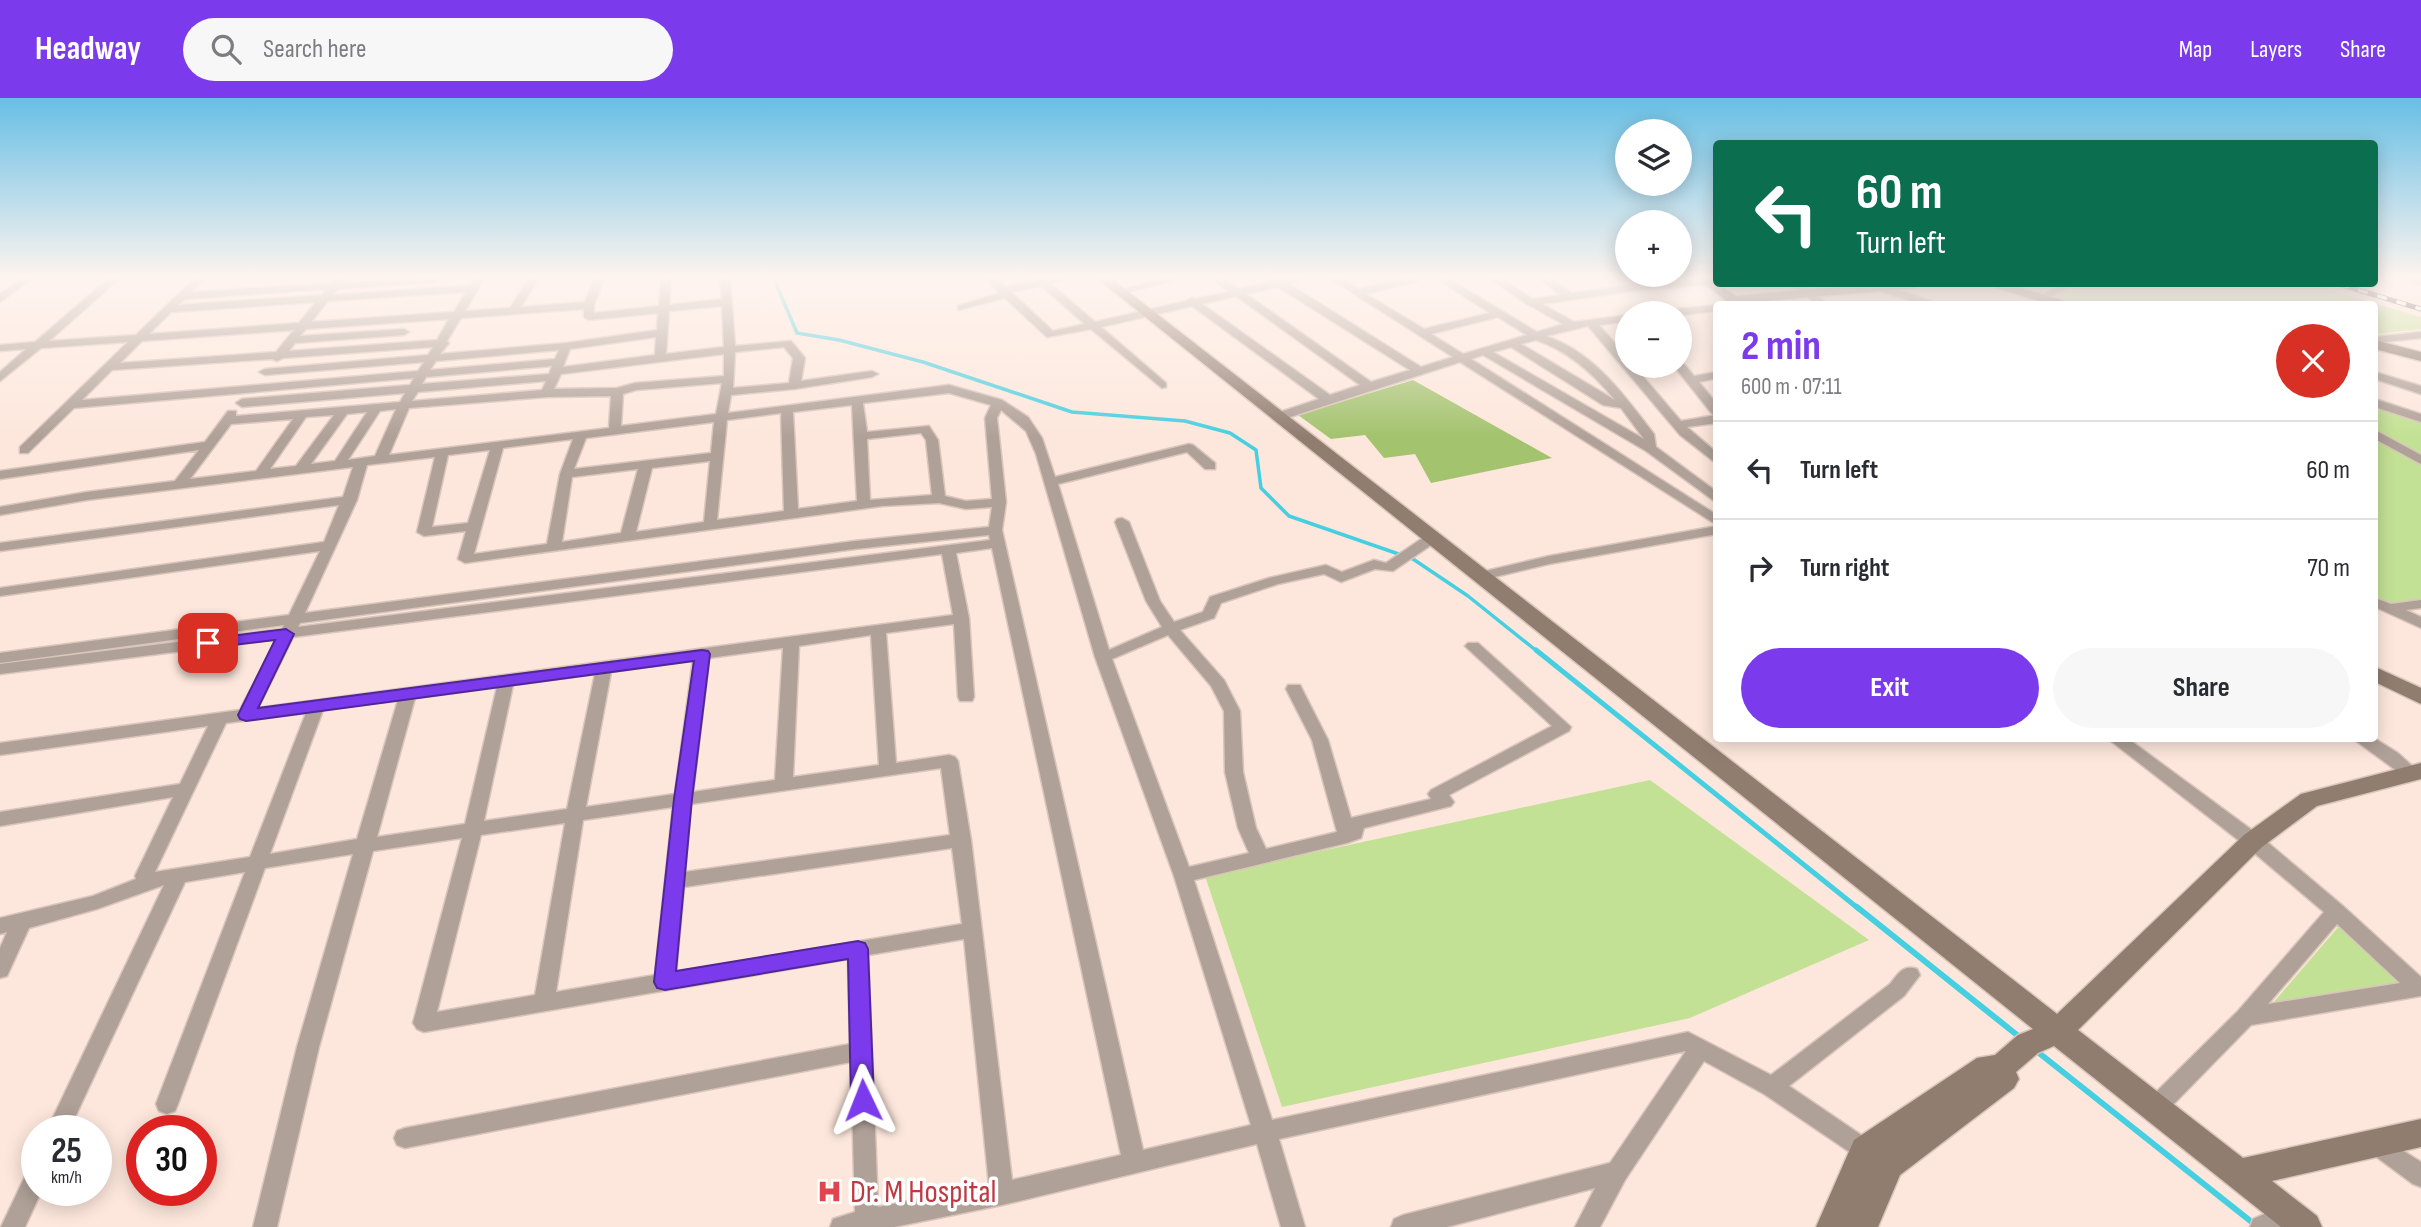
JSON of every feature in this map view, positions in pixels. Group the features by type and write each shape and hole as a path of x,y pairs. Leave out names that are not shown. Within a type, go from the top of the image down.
{"street":[{"path":"0,378 53,332"},
{"path":"24,450 144,332"},
{"path":"0,348 213,332"},
{"path":"179,485 207,445 299,332"},
{"path":"293,340 404,332"},
{"path":"380,460 404,405 448,332"},
{"path":"710,527 721,417 728,385 729,332"},
{"path":"1047,332 1051,335 1064,332"},
{"path":"1103,332 1162,385"},
{"path":"1173,332 2298,1220"},
{"path":"1234,332 1327,399"},
{"path":"1294,332 1369,386"},
{"path":"1357,332 1421,372"},
{"path":"1419,332 1713,518"},
{"path":"1422,334 1431,332"},
{"path":"1529,332 1556,342 1593,368 1650,437 1650,448"},
{"path":"1281,416 1327,399 1550,332"},
{"path":"1598,332 1615,351"},
{"path":"265,372 566,346 662,333 660,358"},
{"path":"2378,342 2421,335"},
{"path":"108,367 443,343"},
{"path":"242,403 415,389 787,343 799,358 794,386"},
{"path":"1512,343 1607,402 1625,405"},
{"path":"2378,343 2421,358"},
{"path":"547,394 566,346"},
{"path":"1485,352 1650,448 1713,496"},
{"path":"70,405 424,374 556,370"},
{"path":"226,421 547,394 617,392 635,387 794,386 872,374"},
{"path":"1691,380 1713,376"},
{"path":"2378,376 2421,390"},
{"path":"1638,378 1678,425 1713,456"},
{"path":"1691,380 1711,398"},
{"path":"0,512 87,496 949,389 998,403 1031,428 1051,482 1103,657 1183,876 1293,1227"},
{"path":"615,430 617,392"},
{"path":"857,400 864,505"},
{"path":"998,403 991,418 999,502 996,537 1135,1162"},
{"path":"2378,404 2421,418"},
{"path":"787,408 791,516"},
{"path":"338,466 374,409"},
{"path":"300,470 342,412"},
{"path":"260,475 302,415"},
{"path":"1678,425 1713,420"},
{"path":"861,436 925,429 932,440 939,499"},
{"path":"554,546 566,474 580,436"},
{"path":"2378,437 2421,460"},
{"path":"1699,444 1713,442"},
{"path":"0,475 207,445"},
{"path":"498,445 465,559 864,505 939,499 966,505 999,502"},
{"path":"1051,482 1189,448 1210,466"},
{"path":"442,453 424,531 474,526"},
{"path":"566,474 718,456"},
{"path":"246,715 330,545 361,463"},
{"path":"627,538 646,465"},
{"path":"0,547 349,500"},
{"path":"1122,522 1153,601 1171,629 1218,684 1232,711 1234,772 1247,828 1260,857"},
{"path":"1482,576 1549,560 1713,531"},
{"path":"0,658 296,617 432,608 948,549 996,537"},
{"path":"0,669 286,634 432,608 855,545 996,537"},
{"path":"1103,657 1209,615 1215,600 1274,581 1326,569 1341,578 1374,564 1388,568 1432,538"},
{"path":"0,592 330,545"},
{"path":"948,549 961,618 965,697"},
{"path":"2382,605 2421,604"},
{"path":"2382,605 2421,623"},
{"path":"0,748 961,618"},
{"path":"878,630 888,769"},
{"path":"784,785 791,642"},
{"path":"1183,876 1347,836 1355,833 1354,824 1444,803 1437,794 1563,727 1473,646"},
{"path":"665,982 673,881 702,654"},
{"path":"544,1003 575,815 604,668"},
{"path":"2378,675 2421,696"},
{"path":"506,681 473,830 424,1023 973,930"},
{"path":"1294,688 1320,740 1347,836"},
{"path":"265,1227 307,1047 408,692"},
{"path":"167,1104 317,704"},
{"path":"152,880 144,876 220,718"},
{"path":"2120,742 2253,841 2336,911 2420,988"},
{"path":"2367,742 2416,772"},
{"path":"0,926 97,902 152,880 179,874 949,761 962,840 1002,1194"},
{"path":"1832,1227 1877,1158 2004,1079 2000,1068 2028,1044 2058,1031 2253,841 2309,800 2416,772"},
{"path":"0,819 186,789"},
{"path":"673,881 962,840"},
{"path":"65,1115 179,874"},
{"path":"2155,1108 2245,1017 2336,911"},
{"path":"0,970 22,922"},
{"path":"858,949 867,1224"},
{"path":"1772,1087 1897,990 1910,975"},
{"path":"2245,1017 2420,988"},
{"path":"842,1227 867,1224 1265,1132 1688,1041 1772,1087 1877,1158"},
{"path":"1587,1227 1617,1172 1701,1048"},
{"path":"405,1138 861,1051"},
{"path":"2238,1174 2421,1133"},
{"path":"2375,1143 2421,1176"},
{"path":"1862,1227 1877,1158"},
{"path":"1404,1227 1617,1172"},
{"path":"13,1227 23,1206"},
{"path":"2262,1227 2298,1220"}],"green space":[{"path":"1413,380 1552,458 1431,483 1415,454 1384,458 1365,435 1331,439 1298,415"},
{"path":"2378,408 2421,422 2421,461 2378,439"},
{"path":"2378,440 2421,464 2421,602 2387,607 2378,603"},
{"path":"1650,780 1869,940 1690,1018 1282,1107 1205,876"},
{"path":"2340,925 2398,983 2272,1004"}],"waterway":[{"path":"796,332 923,362 1072,412 1185,421 1230,433 1256,450 1261,488 1289,516 1413,559 1468,596 1538,652"},
{"path":"1536,650 1859,909"},
{"path":"1857,907 2022,1039"},
{"path":"2034,1049 2258,1227"}],"place":[{"name":"Dr. M Hospital","path":"830,1192"}],"route":[{"path":"208,643 286,634 246,715 702,654 673,881 665,982 858,949 863,1100"}]}
